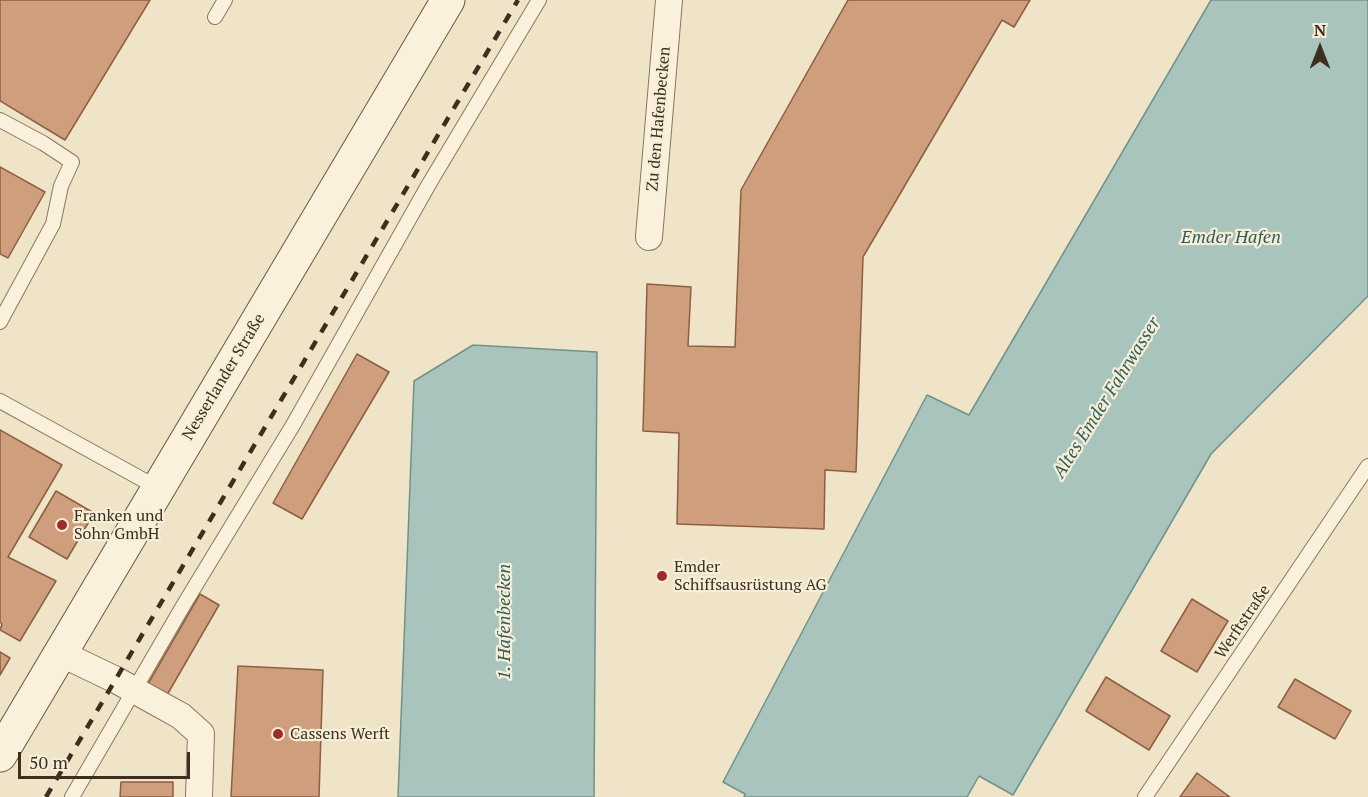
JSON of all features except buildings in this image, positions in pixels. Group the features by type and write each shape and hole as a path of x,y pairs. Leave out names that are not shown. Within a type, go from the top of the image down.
{"main road":[{"name":"Nesserlander Straße","path":"0,755 448,0"}],"street":[{"name":"Zu den Hafenbecken","path":"649,237 669,0"},
{"path":"60,653 134,690 181,717 201,734 199,797"}],"lane":[{"path":"215,17 225,0"},
{"path":"72,797 189,596 293,425 429,184 539,0"},
{"path":"0,120 44,143 72,162 61,186 53,224 0,322"},
{"path":"0,401 158,488"},
{"name":"Werftstraße","path":"1145,797 1368,466"}],"water":[{"name":"Emder Hafen","path":"1211,0 1368,0 1368,296 1211,454 1013,795 979,776 967,797 744,797 745,794 723,782 927,395 969,415"},
{"name":"1. Hafenbecken","path":"473,345 597,352 594,797 398,797 414,381"}],"railway":[{"path":"46,797 518,0"}],"place":[{"name":"Franken und Sohn GmbH","path":"62,525"},
{"name":"Emder Schiffsausrüstung AG","path":"662,576"},
{"name":"Cassens Werft","path":"278,734"}],"water label":[{"name":"Altes Emder Fahrwasser","path":"1107,398"}]}
